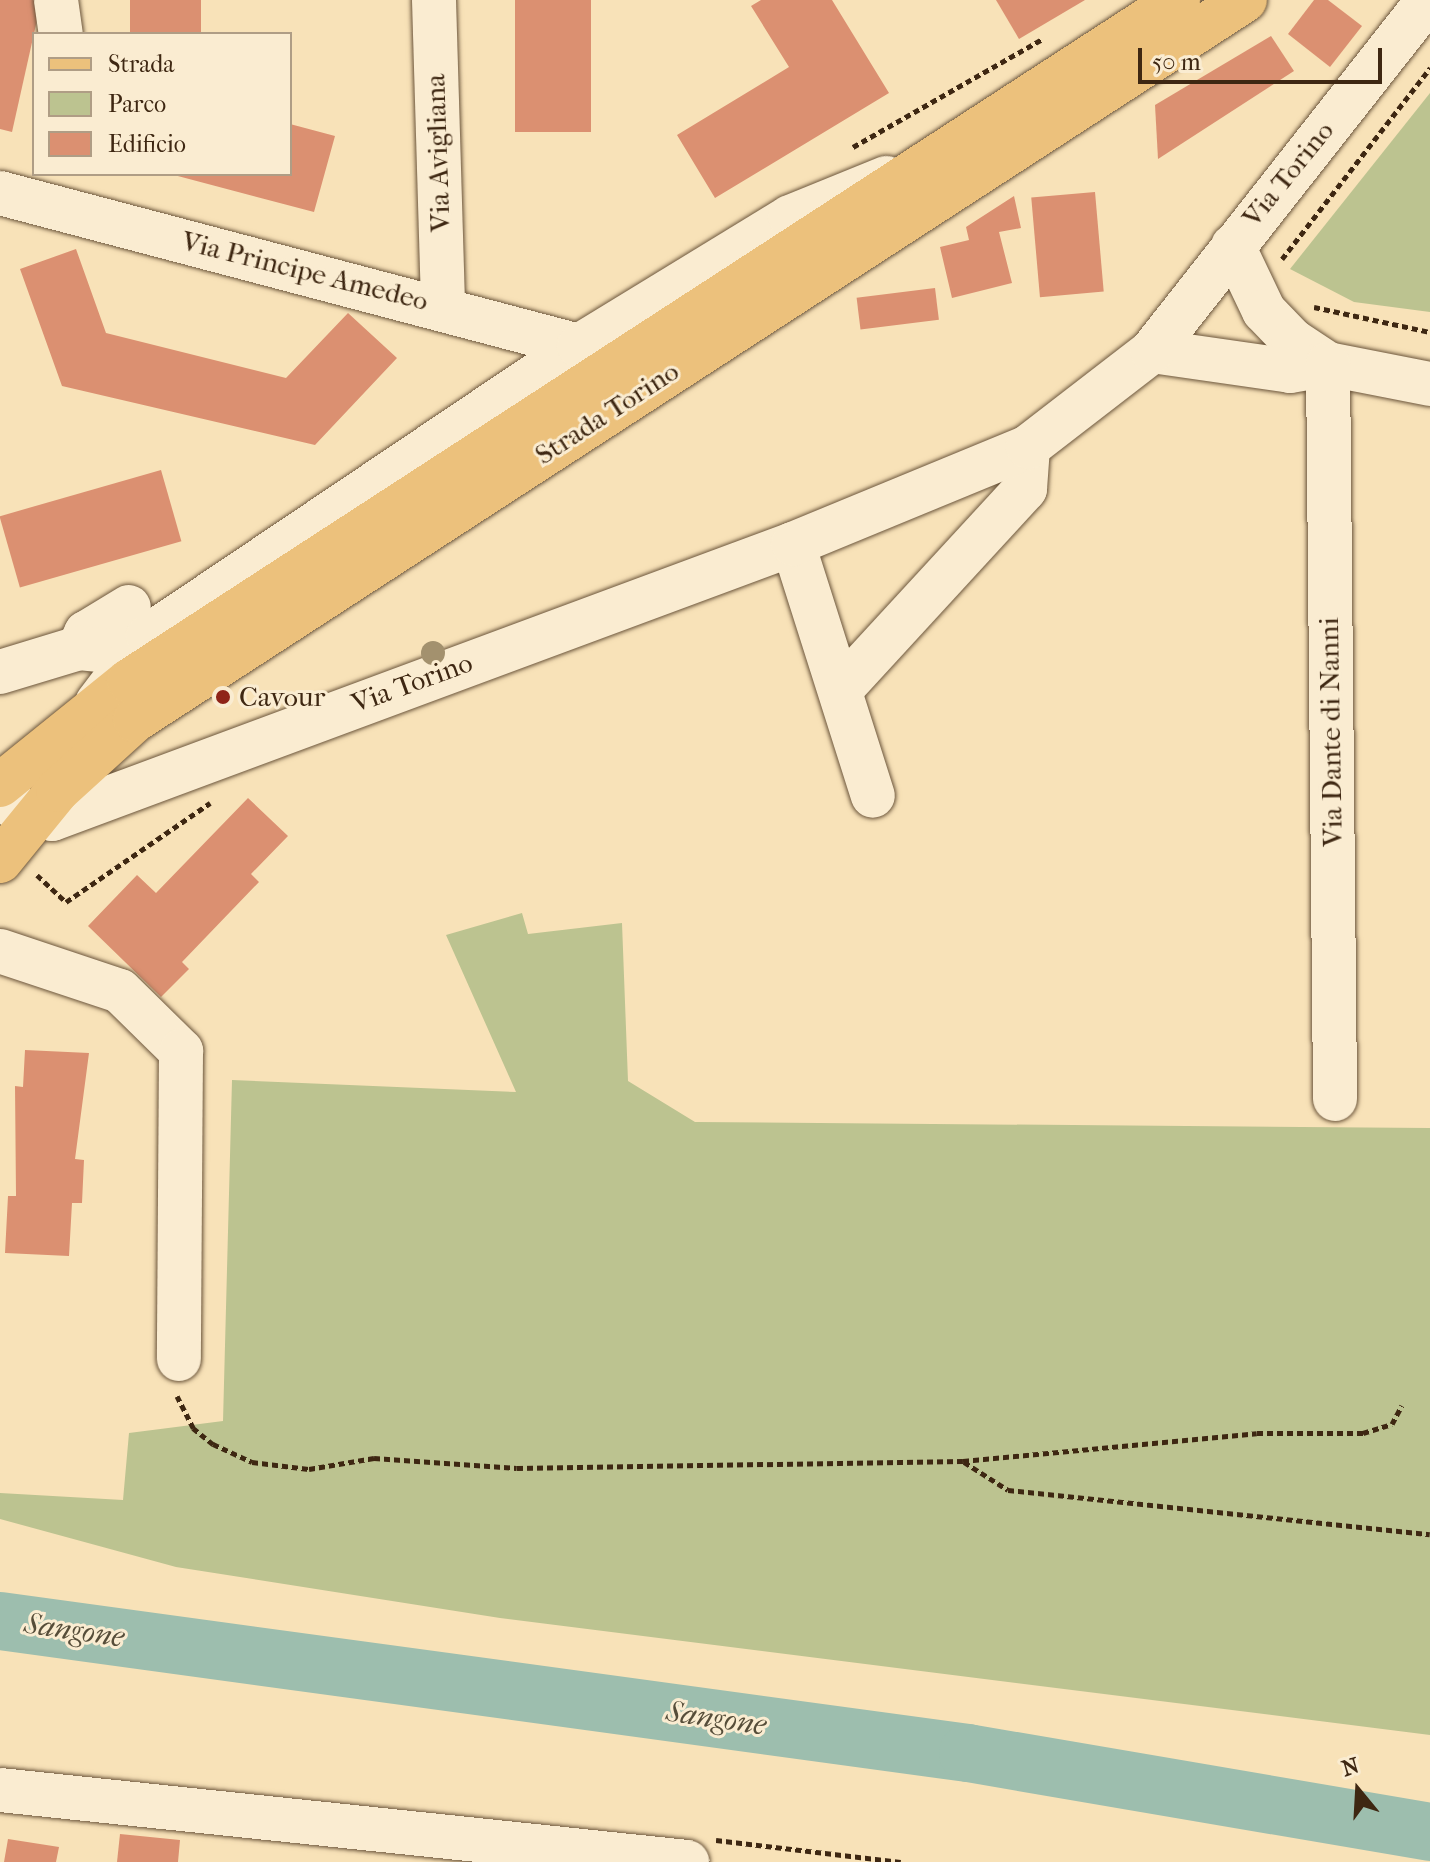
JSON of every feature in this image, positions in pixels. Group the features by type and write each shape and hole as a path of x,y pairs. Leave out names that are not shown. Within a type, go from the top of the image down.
{"main road":[{"name":"Strada Torino","path":"0,784 95,704 1178,0"},
{"name":"Strada Torino","path":"0,861 31,818 135,720 1245,0"}],"street":[{"path":"56,0 61,32"},
{"name":"Via Avigliana","path":"434,0 443,306"},
{"name":"Via Torino","path":"31,818 52,819 793,544 1028,447 1152,351 1428,0"},
{"name":"Strada Torino","path":"95,704 131,653 579,346 790,217 923,165"},
{"name":"Via Principe Amedeo","path":"22,189 579,346"},
{"path":"1233,246 1277,328 1328,364"},
{"path":"1152,351 1290,371 1328,364 1430,384"},
{"name":"Via Dante di Nanni","path":"1328,364 1335,1099"},
{"path":"841,689 1025,489 1028,447"},
{"path":"793,544 873,796"},
{"path":"79,648 86,633 129,607"},
{"path":"0,672 79,648 131,653"},
{"path":"0,784 31,818"},
{"path":"0,951 120,991 181,1051 179,1359"},
{"path":"0,1790 687,1862"}],"path":[{"path":"1304,299 1315,308 1430,332"},
{"path":"179,1359 179,1409 213,1444 252,1462 309,1469 374,1458 517,1468 963,1461 1257,1433 1363,1433 1392,1424 1402,1405"},
{"path":"963,1461 1008,1490 1430,1534"}],"green space":[{"path":"1430,93 1430,312 1354,302 1290,269"},
{"path":"522,913 528,934 622,923 628,1081 695,1122 1430,1128 1430,1735 500,1618 176,1567 0,1519 0,1493 123,1500 129,1433 223,1421 232,1080 516,1092 446,935"}],"building":[{"path":"0,0 34,0 37,20 12,132 0,129"},
{"path":"130,0 201,0 201,32 130,32"},
{"path":"515,0 591,0 591,132 515,132"},
{"path":"761,0 832,0 889,93 715,198 677,135 789,67 751,6"},
{"path":"996,0 1085,0 1019,39"},
{"path":"1314,0 1328,0 1362,26 1330,67 1288,34"},
{"path":"1271,36 1294,71 1158,159 1155,105"},
{"path":"292,125 335,136 314,212 178,176 292,176"},
{"path":"1095,192 1104,292 1040,297 1031,198"},
{"path":"1014,196 1021,228 999,232 1012,283 952,298 940,247 969,240 966,227"},
{"path":"76,249 106,333 286,378 348,313 397,358 315,445 62,386 20,269"},
{"path":"935,288 939,320 860,329 857,298"},
{"path":"161,470 181,541 20,587 0,516"},
{"path":"248,798 288,836 251,874 259,882 182,962 189,969 161,997 88,926 137,875 156,893"},
{"path":"25,1050 89,1053 75,1159 84,1160 82,1203 72,1203 69,1256 5,1253 8,1196 16,1196 15,1086 23,1087"},
{"path":"120,1834 180,1840 178,1862 117,1862"},
{"path":"8,1839 59,1847 56,1862 4,1862"}],"waterway":[{"name":"Sangone","path":"0,1621 968,1753 1430,1832"}],"place":[{"name":"Cavour","path":"223,697"}]}
